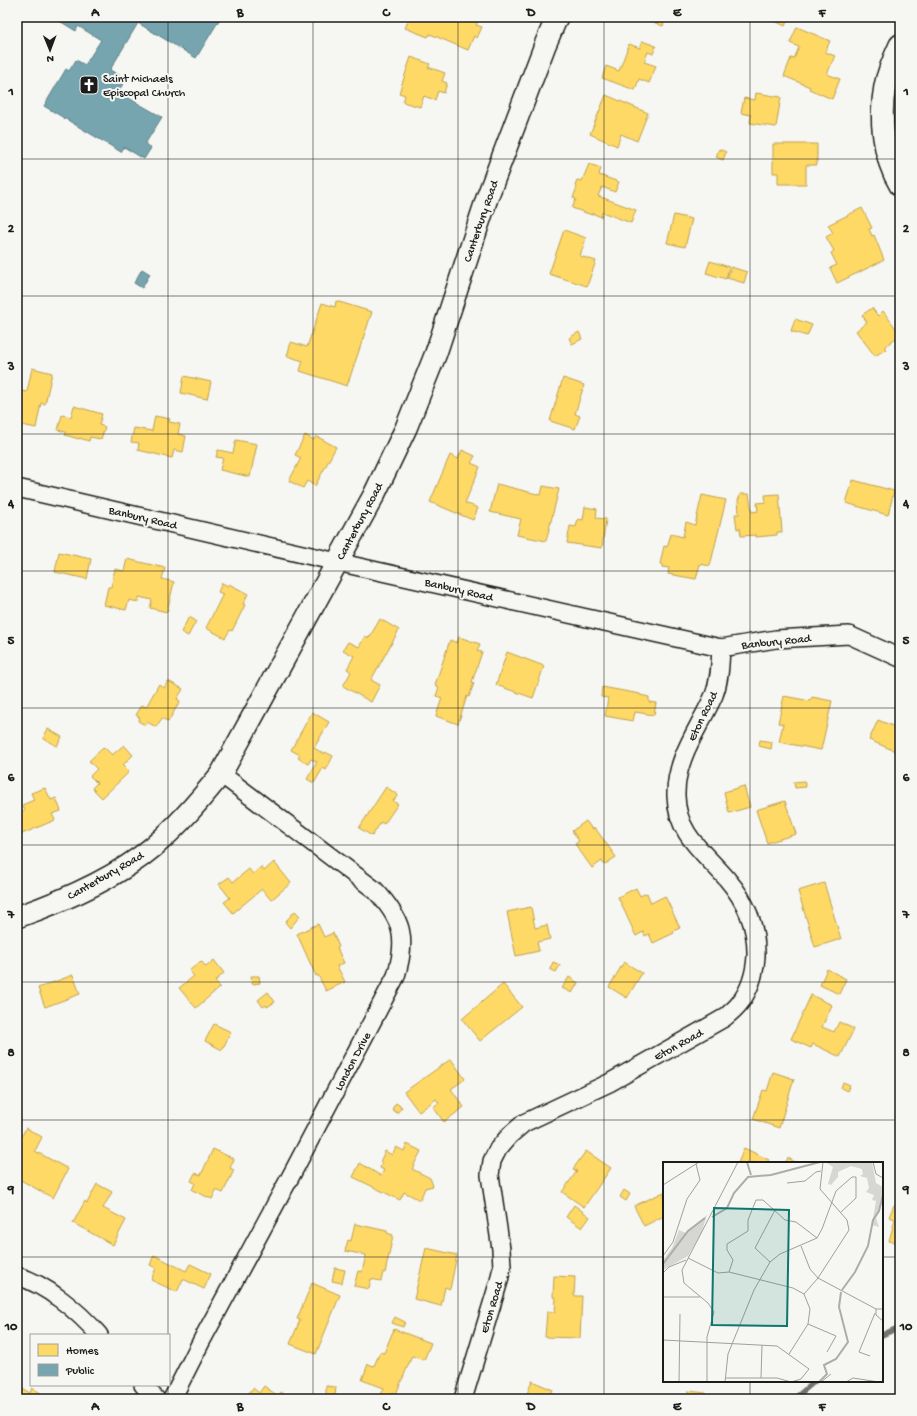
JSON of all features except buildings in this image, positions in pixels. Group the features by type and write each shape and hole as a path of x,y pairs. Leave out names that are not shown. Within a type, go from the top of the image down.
{"street":[{"name":"Canterbury Road","path":"17,917 79,892 130,864 172,830 221,774 374,495 406,428 433,360 487,198 544,45 557,17"},
{"path":"900,45 891,66 885,86 883,124 889,159 900,185"},
{"name":"Banbury Road","path":"17,488 337,562 722,648 776,639 849,635 900,658"},
{"name":"Eton Road","path":"463,1399 500,1281 502,1267 501,1249 490,1174 492,1161 498,1149 510,1135 524,1123 609,1083 724,1018 739,1004 751,981 755,968 756,949 755,930 749,913 740,896 727,879 699,850 685,830 678,814 676,796 677,779 681,763 690,740 714,694 720,675 722,648"},
{"name":"London Drive","path":"172,1399 396,976 401,960 401,929 394,915 375,890 221,774"},
{"path":"17,1276 27,1279 48,1291 71,1309 98,1334"},
{"path":"144,1386 156,1399"}],"waterway":[{"path":"883,1335 900,1327"},
{"path":"794,1399 814,1382"}],"place":[{"name":"Saint Michaels Episcopal Church","path":"89,85"}]}
